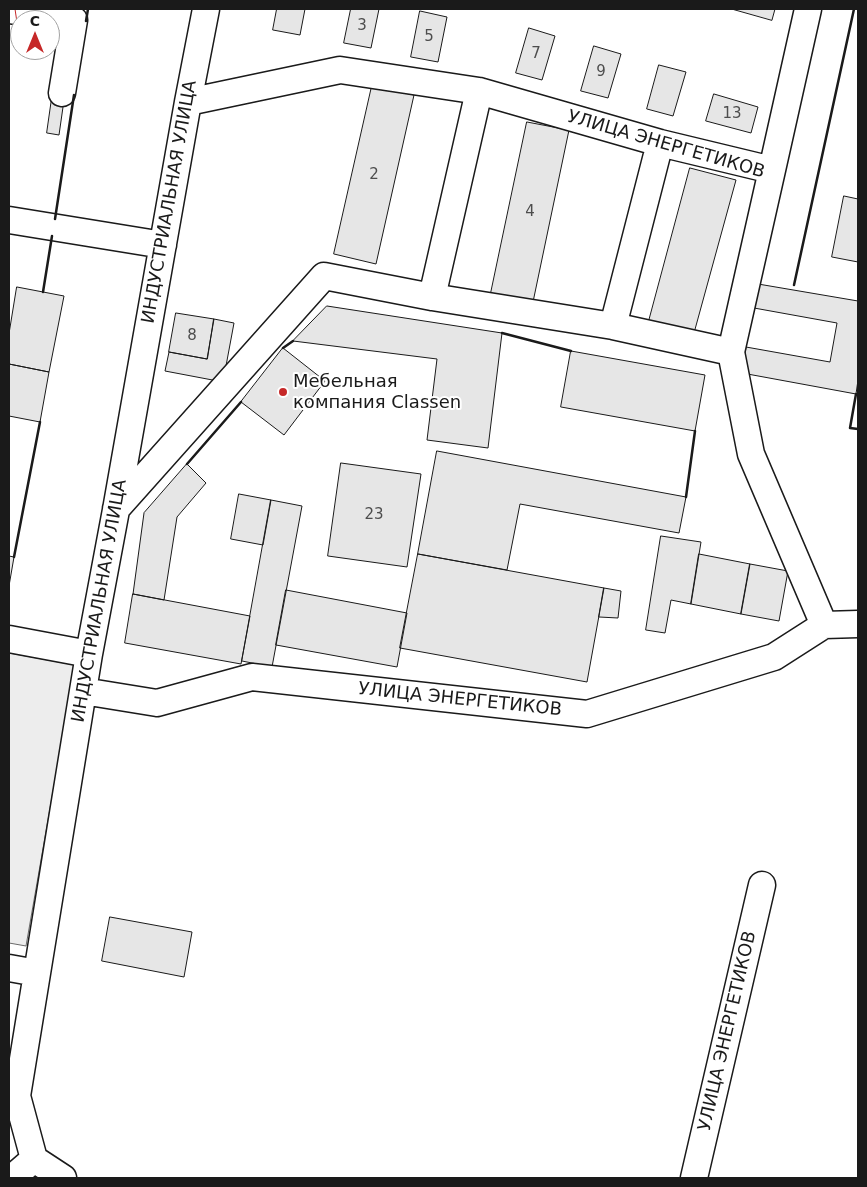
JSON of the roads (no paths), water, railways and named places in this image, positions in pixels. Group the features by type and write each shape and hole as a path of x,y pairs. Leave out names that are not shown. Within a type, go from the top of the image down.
{"street":[{"name":"ИНДУСТРИАЛЬНАЯ УЛИЦА","path":"34,1159 17,1096 89,654 206,9"},
{"path":"772,170 808,9"},
{"path":"9,10 74,20 62,93"},
{"name":"УЛИЦА ЭНЕРГЕТИКОВ","path":"83,691 157,703 252,677 587,714 774,657 824,625 751,454 731,352 772,170 660,143 479,91 340,70 188,102"},
{"path":"432,297 479,91"},
{"path":"613,326 660,143"},
{"path":"9,220 162,244"},
{"path":"116,510 324,276 432,297 613,326 731,352"},
{"path":"824,625 858,624"},
{"path":"9,640 89,654"},
{"name":"УЛИЦА ЭНЕРГЕТИКОВ","path":"694,1178 762,885"},
{"path":"9,968 37,973"},
{"path":"12,1178 34,1159 64,1178"}],"place":[{"name":"Мебельная компания Сlassen","path":"283,392"}]}
